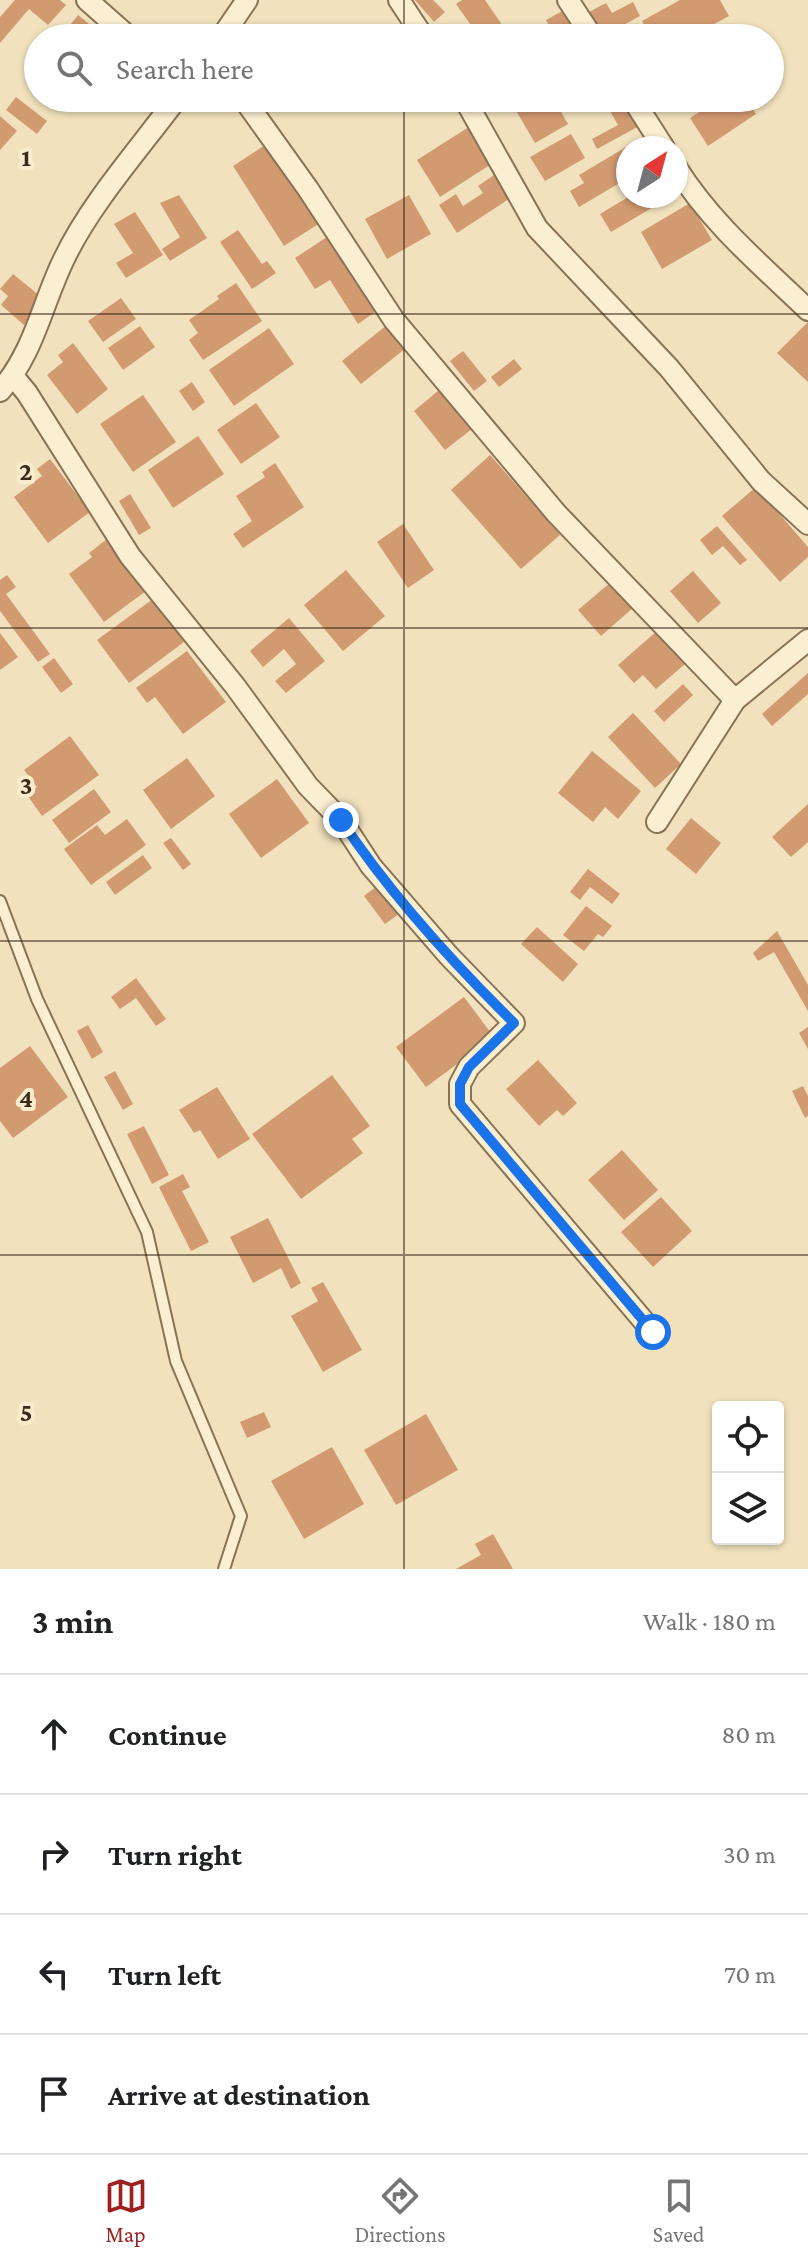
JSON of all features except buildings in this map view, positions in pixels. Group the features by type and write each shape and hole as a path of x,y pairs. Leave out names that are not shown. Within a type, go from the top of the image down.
{"street":[{"path":"87,0 114,24"},
{"path":"231,24 247,0"},
{"path":"399,0 415,24"},
{"path":"568,0 584,24"},
{"path":"167,112 89,217 70,248 34,338 7,384 27,393 130,556 235,686 308,786 341,820 371,866 449,956 514,1023 469,1067 460,1084 460,1104 653,1332"},
{"path":"253,112 394,320 556,513 735,700"},
{"path":"472,112 537,228 669,368 761,481 808,524"},
{"path":"641,112 656,136"},
{"path":"688,186 718,223 808,310"},
{"path":"657,822 735,700 808,640"}],"lane":[{"path":"0,901 37,999 147,1232 176,1361 241,1516 224,1569"}],"route":[{"path":"341,820 371,866 449,956 514,1023 469,1067 460,1084 460,1104 653,1332"}]}
